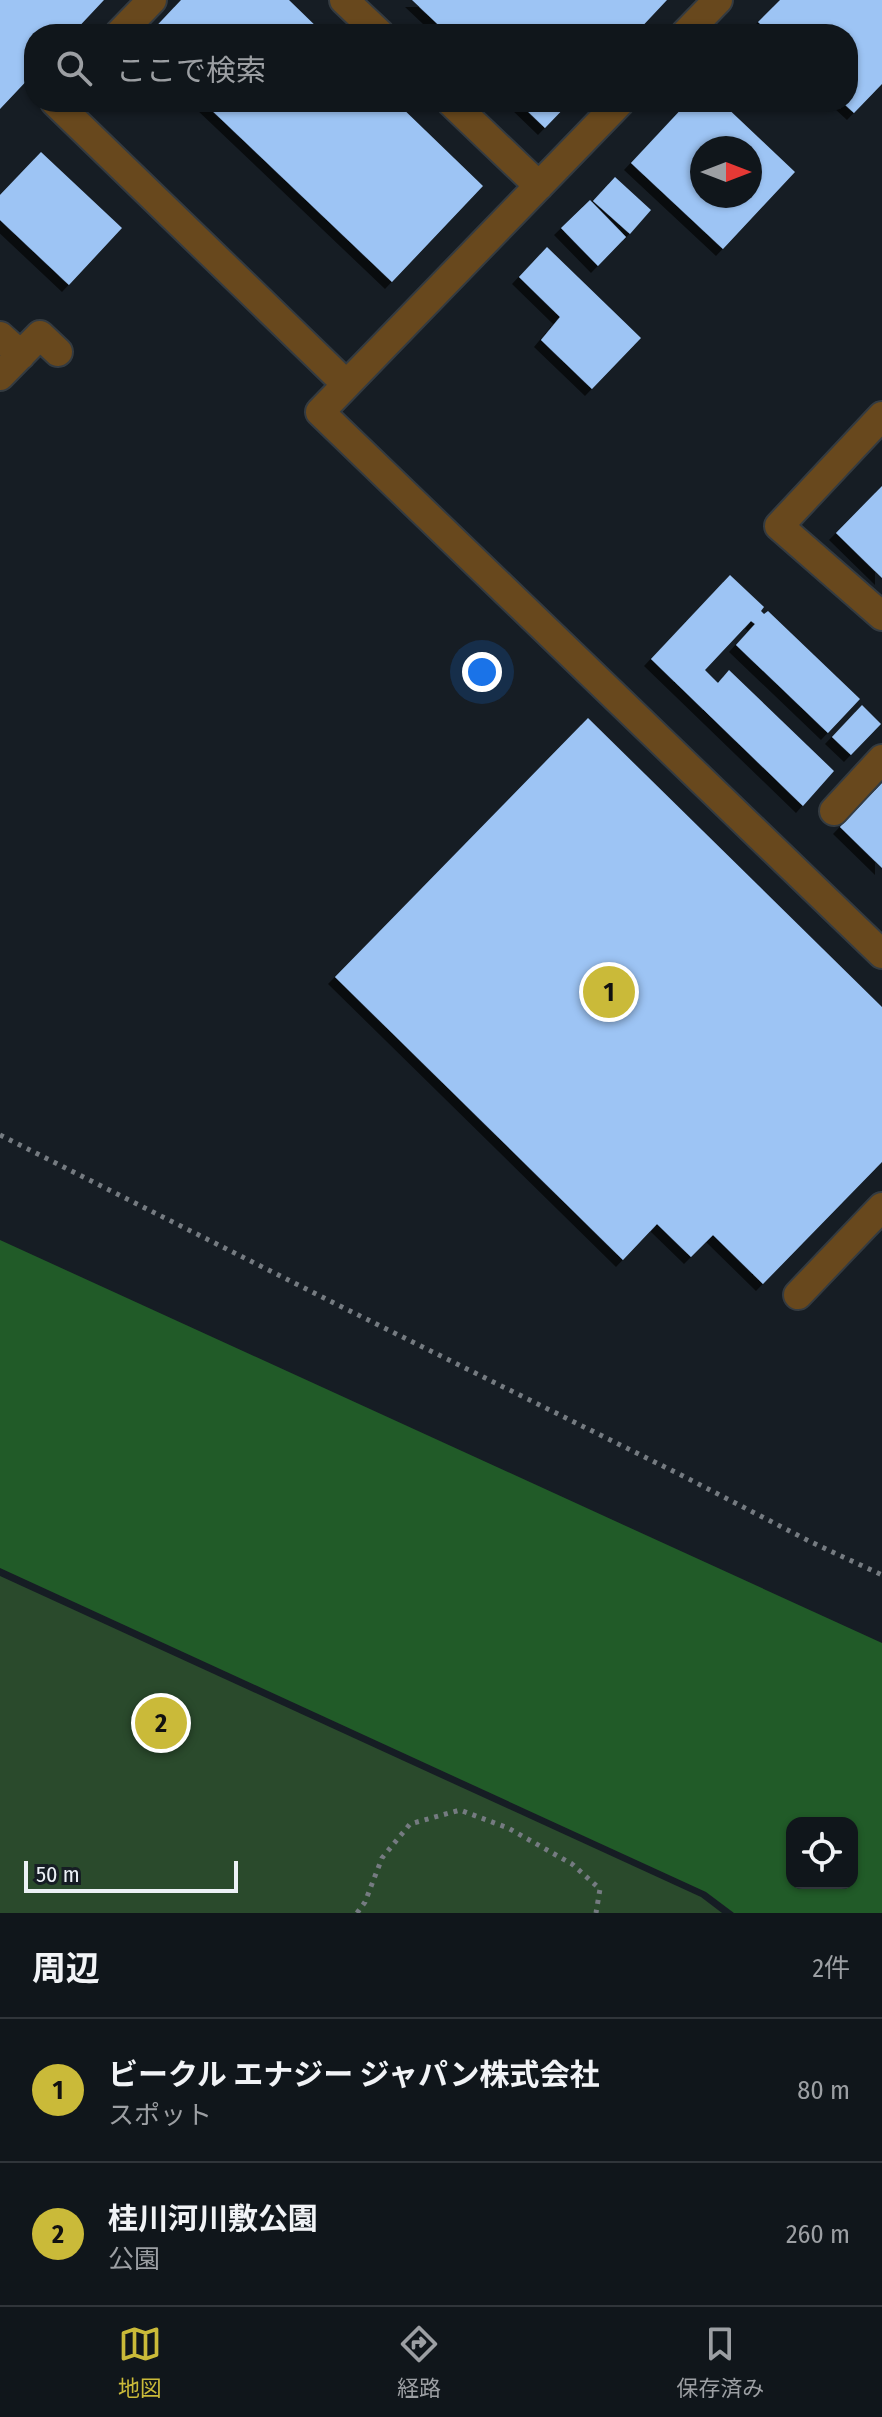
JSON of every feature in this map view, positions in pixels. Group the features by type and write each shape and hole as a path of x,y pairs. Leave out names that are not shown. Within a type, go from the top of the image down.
{"lane":[{"path":"129,24 152,0"},
{"path":"344,0 369,24"},
{"path":"695,24 718,0"},
{"path":"65,112 346,384"},
{"path":"461,112 539,186"},
{"path":"610,112 320,412 882,954"},
{"path":"0,376 40,335 58,352"},
{"path":"0,336 21,355"},
{"path":"882,416 779,526 882,616"},
{"path":"834,811 882,759"},
{"path":"798,1295 882,1207"}],"path":[{"path":"0,1135 882,1575"},
{"path":"357,1913 365,1902 382,1858 410,1824 460,1810 508,1828 572,1864 600,1889 596,1913"}],"green space":[{"path":"0,1240 882,1643 882,1913 734,1913 706,1892 0,1568"},
{"path":"0,1576 701,1897 722,1913 0,1913"}],"building":[{"path":"0,0 104,0 81,24 24,24 24,84 0,109"},
{"path":"181,0 289,0 314,24 158,24"},
{"path":"412,0 667,0 644,24 437,24"},
{"path":"780,0 882,0 882,84 858,109 858,24 758,22"},
{"path":"214,112 406,112 483,186 392,282"},
{"path":"528,112 560,112 545,128"},
{"path":"679,112 732,112 757,136 690,136 690,208 761,208 723,249 631,163"},
{"path":"762,141 795,172 762,207"},
{"path":"41,152 122,228 69,285 0,220 0,195"},
{"path":"615,177 651,210 630,234 593,201"},
{"path":"590,200 626,237 598,266 561,228"},
{"path":"547,247 641,338 592,389 541,340 560,317 519,277"},
{"path":"882,486 882,578 836,533"},
{"path":"730,575 764,607 761,611 764,614 768,611 860,699 828,733 736,645 755,624 751,621 705,670 718,683 729,670 834,771 803,806 651,659"},
{"path":"862,705 881,724 851,755 832,737"},
{"path":"588,718 882,1007 882,1162 763,1284 713,1235 691,1257 657,1224 623,1260 335,977"},
{"path":"882,783 882,868 840,827"}],"place":[{"name":"ビークル エナジー ジャパン株式会社","path":"609,992"},
{"name":"桂川河川敷公園","path":"161,1723"}]}
